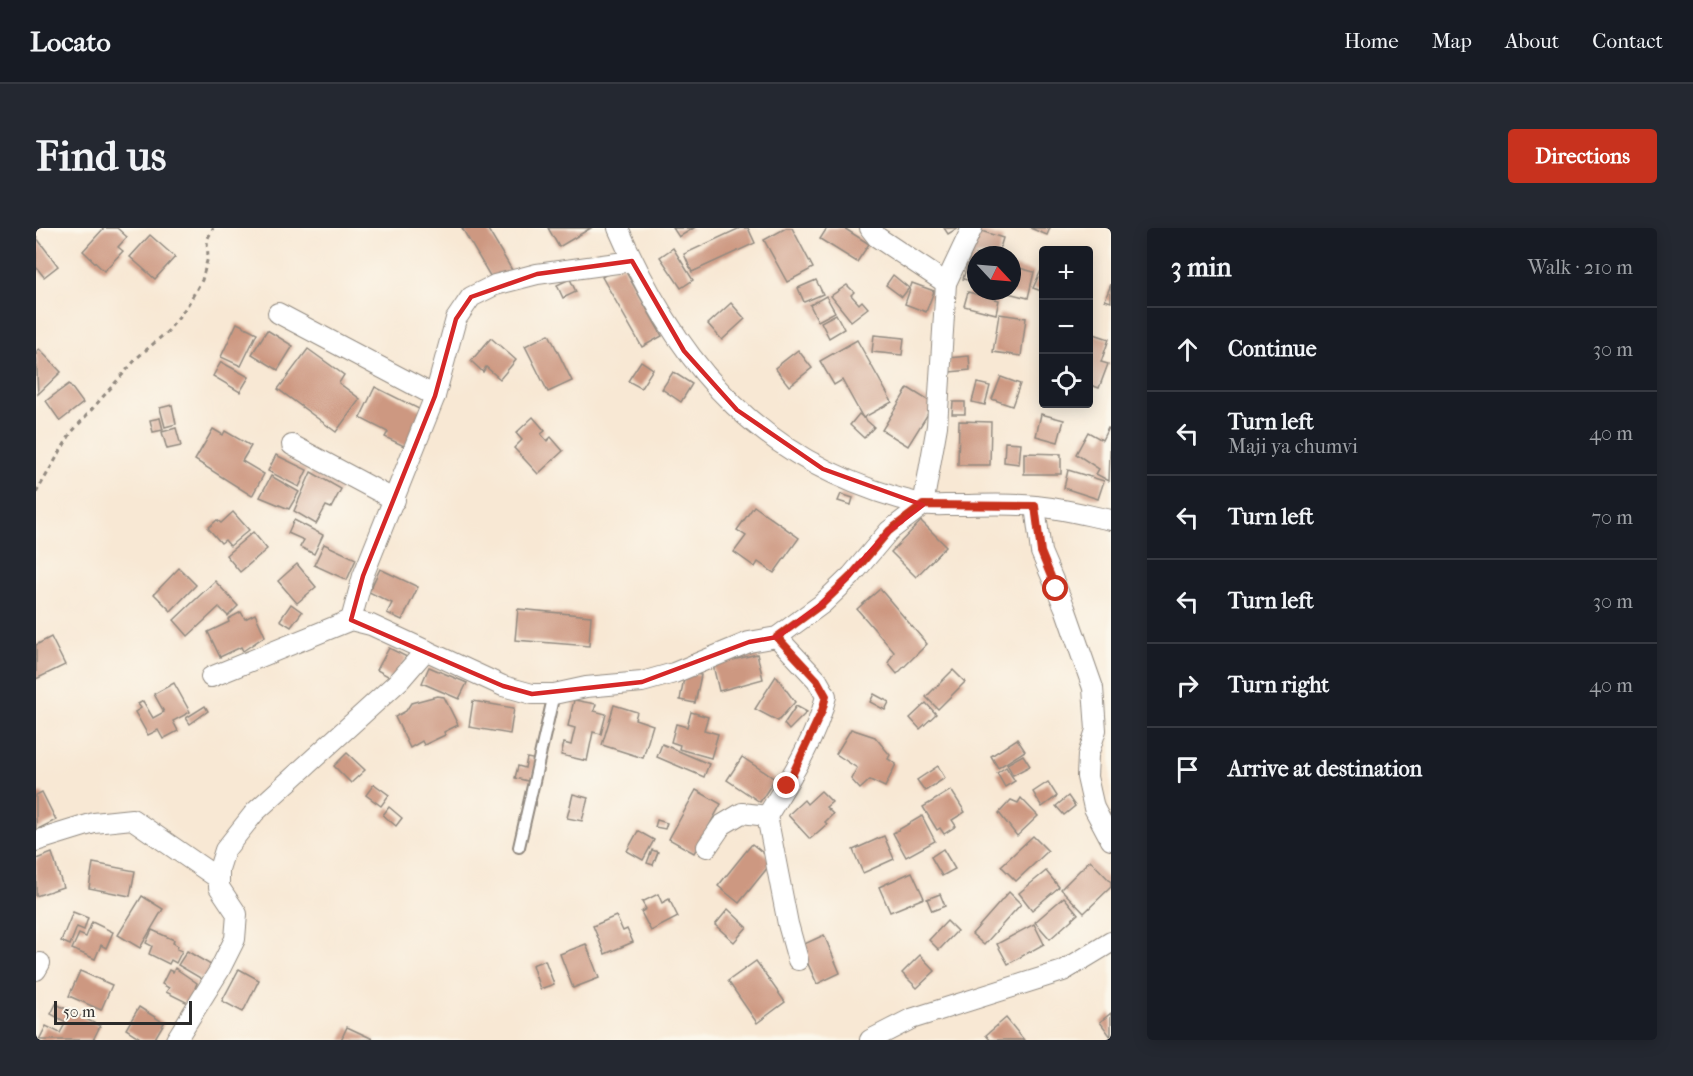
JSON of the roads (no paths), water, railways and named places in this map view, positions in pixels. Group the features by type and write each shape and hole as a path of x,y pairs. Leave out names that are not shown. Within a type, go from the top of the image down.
{"street":[{"path":"618,228 632,261 684,351 712,386 737,410 784,445 824,469 923,505 1035,506 1111,520"},
{"path":"870,228 877,237 946,284"},
{"path":"211,677 351,620 371,625 503,686 532,694 554,694 586,687 642,682 674,673 749,642 777,637 822,604 851,576 889,531 923,505 937,426 946,284 972,228"},
{"path":"351,620 363,576 435,396 456,319 471,297 495,285 537,273 632,261"},
{"path":"278,313 435,396"},
{"path":"292,445 395,500"},
{"path":"1035,506 1041,552 1065,608 1093,688 1096,730 1088,755 1087,777 1094,808 1111,840"},
{"path":"777,637 817,680 826,696 822,711 796,768 767,816 798,960"},
{"path":"176,1040 219,970 235,939 237,914 219,886 219,869 225,850 255,812 400,680 426,650"},
{"path":"707,847 722,825 742,813 767,816"},
{"path":"36,841 94,823 132,819 219,879"},
{"path":"870,1040 911,1019 1062,971 1111,942"}],"lane":[{"path":"519,847 554,694"}]}
